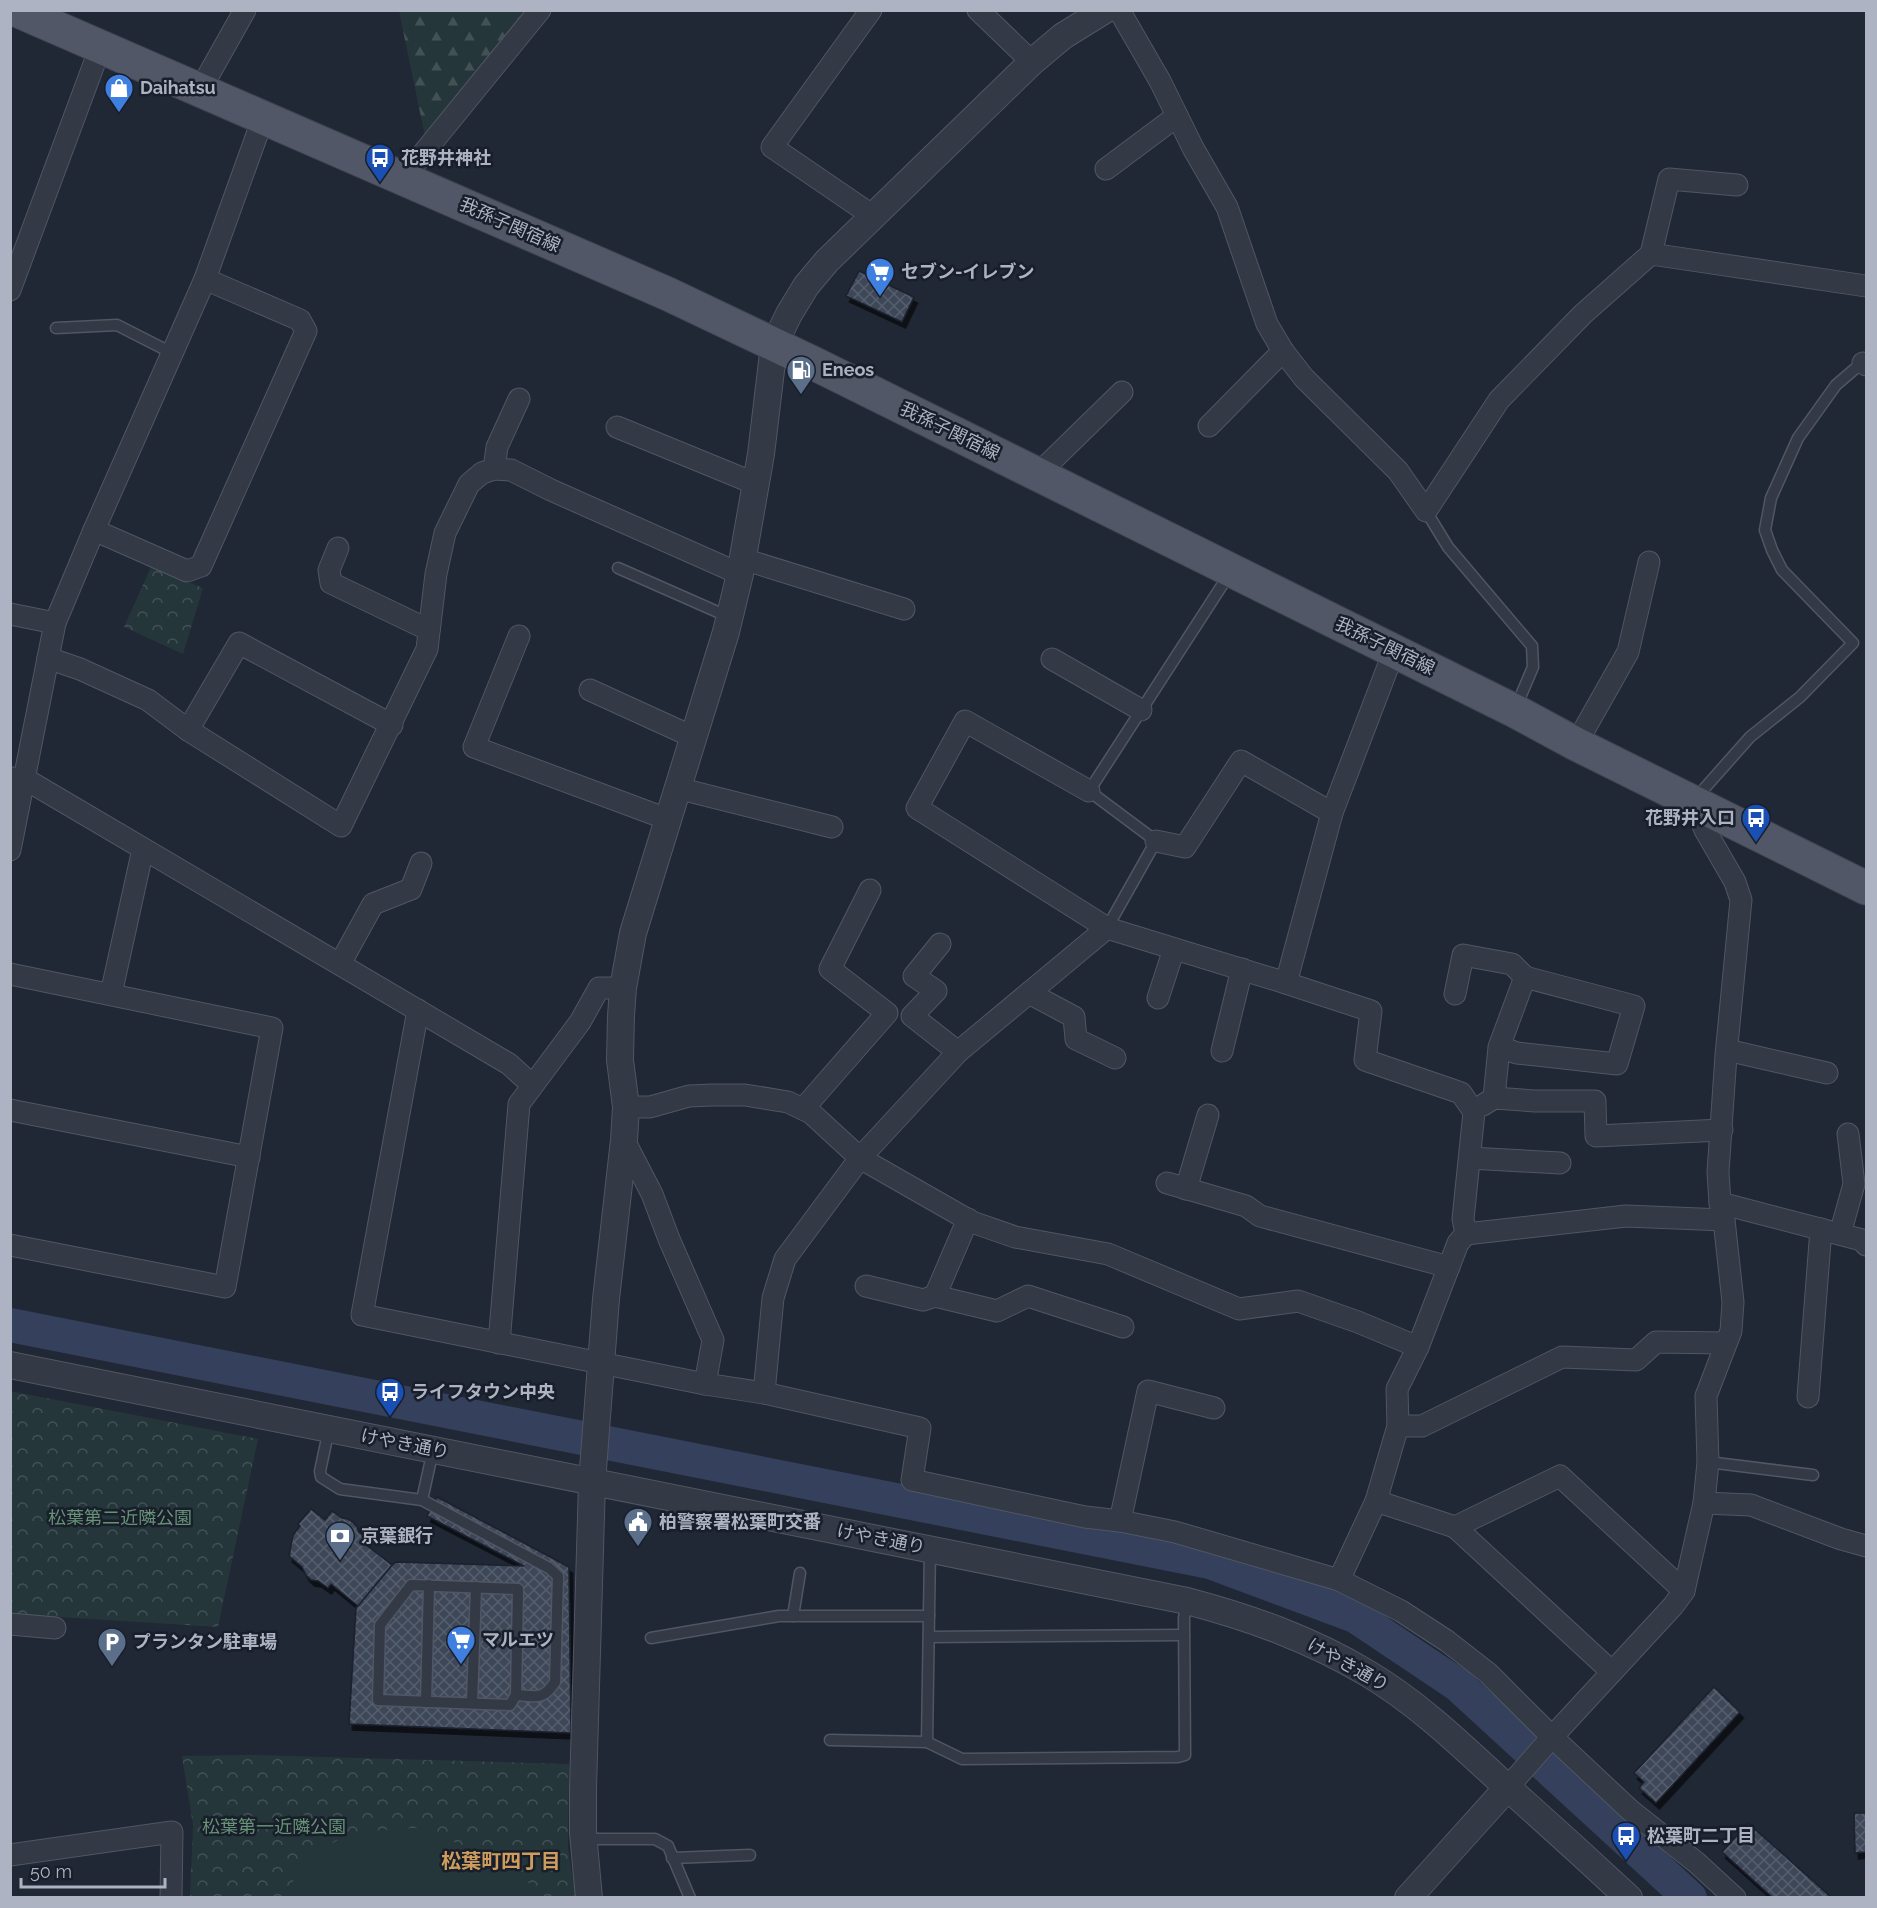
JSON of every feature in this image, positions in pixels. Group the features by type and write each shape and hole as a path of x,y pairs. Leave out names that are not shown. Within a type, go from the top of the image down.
{"main road":[{"name":"我孫子関宿線","path":"16,10 668,294 1232,570 1866,888"}],"street":[{"path":"200,90 245,10"},
{"path":"405,180 408,172 540,10"},
{"path":"871,10 772,147 873,216"},
{"path":"978,10 1032,62"},
{"path":"589,1898 583,1788 593,1469 606,1299 624,1140 626,1107 620,1060 623,988 633,933 729,617 741,566 756,484 774,345 806,286 827,261 1032,62 1063,36 1105,10"},
{"path":"1119,10 1160,81 1193,148 1227,207 1267,324 1283,351 1304,378 1398,471 1426,511 1499,400 1583,314 1651,254 1669,179 1737,185"},
{"path":"10,290 100,48"},
{"path":"1106,169 1177,116"},
{"path":"10,850 18,779 55,623 205,279 263,118"},
{"path":"1651,254 1866,286"},
{"path":"94,530 187,571 201,566 306,331 300,320 205,279"},
{"path":"1209,426 1283,351"},
{"path":"1038,474 1122,392"},
{"path":"494,470 497,447 519,399"},
{"path":"617,427 756,484"},
{"path":"48,658 80,669 148,700 188,730 341,826 427,650 436,574 445,532 469,484 482,473 511,470 551,490 741,566 904,609"},
{"path":"338,548 329,570 331,582 429,630"},
{"path":"1576,744 1628,652 1649,562"},
{"path":"10,614 55,623"},
{"path":"519,636 474,747 667,819"},
{"path":"188,730 239,643 392,725"},
{"path":"1286,983 1332,813 1394,651"},
{"path":"1052,659 1141,710"},
{"path":"590,690 693,737"},
{"path":"1089,791 965,721 917,808 1107,928 1371,1011 1365,1060 1461,1093 1474,1112 1463,1219 1466,1234"},
{"path":"1156,841 1185,847 1241,761 1332,813"},
{"path":"18,779 143,849 509,1064 532,1085"},
{"path":"677,788 832,827"},
{"path":"1408,1898 1673,1606 1684,1591 1704,1503 1708,1462 1706,1396 1731,1330 1733,1302 1718,1172 1741,900 1735,882 1705,830 1693,801"},
{"path":"111,994 143,849"},
{"path":"340,964 373,904 411,889 421,863"},
{"path":"802,1109 887,1013 830,969 870,890"},
{"path":"764,1393 773,1298 785,1259 860,1158 958,1052 1107,928"},
{"path":"940,944 914,976 936,991 912,1016 958,1052"},
{"path":"1158,998 1174,949"},
{"path":"1455,994 1463,955 1512,964 1525,977 1634,1006 1617,1064 1517,1053 1499,1047"},
{"path":"1222,1051 1242,969"},
{"path":"10,974 272,1028 225,1287 10,1245"},
{"path":"1494,1098 1499,1047 1525,977"},
{"path":"499,1343 519,1104 580,1022 599,988 623,988"},
{"path":"1029,993 1074,1017 1076,1039 1115,1058"},
{"path":"418,1010 362,1315 705,1384 764,1393 920,1428 912,1480 1085,1517 1120,1521 1175,1532 1339,1580 1401,1611 1447,1641 1488,1673 1549,1741 1697,1863 1735,1898"},
{"path":"1727,1050 1827,1073"},
{"path":"626,1107 650,1107 689,1096 745,1095 788,1102 811,1113 860,1158 968,1220 1015,1237 1108,1254 1239,1309 1298,1301 1358,1322 1418,1347"},
{"path":"1474,1112 1494,1098 1595,1101 1596,1136 1722,1130"},
{"path":"10,1110 249,1157"},
{"path":"1208,1115 1176,1186 1245,1206 1260,1216 1449,1266"},
{"path":"1808,1396 1830,1232 1854,1184 1848,1134"},
{"path":"624,1140 652,1194 713,1340 705,1384"},
{"path":"1470,1158 1560,1163"},
{"path":"1339,1580 1376,1501 1398,1426 1397,1389 1418,1347 1458,1243 1466,1234 1626,1216 1722,1212 1830,1232 1862,1240 1866,1245"},
{"path":"935,1296 968,1220"},
{"path":"866,1286 923,1299 935,1296 998,1311 1028,1296 1123,1327"},
{"path":"1398,1426 1422,1426 1562,1357 1636,1360 1656,1342 1725,1343"},
{"name":"けやき通り","path":"10,1365 433,1450 593,1469 930,1549 1187,1601 1234,1613 1275,1627 1326,1650 1403,1697 1442,1728 1515,1779 1629,1898"},
{"path":"1120,1521 1148,1391 1214,1408"},
{"path":"1455,1527 1560,1476 1684,1591"},
{"path":"1376,1501 1455,1527 1612,1672"},
{"path":"1704,1503 1751,1505 1841,1539 1866,1546"},
{"path":"10,1624 55,1628"},
{"path":"10,1855 172,1832 171,1898"}],"lane":[{"path":"56,328 117,325 172,353"},
{"path":"1693,801 1750,738 1800,697 1853,643 1782,570 1765,530 1771,498 1798,438 1836,385 1865,361"},
{"path":"1426,511 1448,547 1532,646 1533,667 1515,711"},
{"path":"618,568 729,617"},
{"path":"1107,928 1156,841 1089,791 1232,570"},
{"path":"329,1429 320,1471 321,1477 339,1489 422,1500 549,1568 558,1576 555,1682 549,1692 542,1696 516,1695"},
{"path":"422,1500 433,1450"},
{"path":"1708,1462 1813,1475"},
{"path":"927,1742 930,1549"},
{"path":"793,1616 800,1573"},
{"path":"411,1585 476,1587 518,1589 516,1695 510,1705 378,1700 380,1626 411,1585"},
{"path":"426,1702 429,1586"},
{"path":"472,1703 476,1587"},
{"path":"830,1740 927,1742 962,1759 1178,1757 1185,1755 1184,1635 1187,1601"},
{"path":"651,1638 779,1616 929,1616"},
{"path":"929,1637 1184,1635"},
{"path":"584,1839 655,1839 668,1846 690,1898"},
{"path":"672,1858 750,1855"}],"green space":[{"path":"399,11 528,11 426,141"},
{"path":"151,567 203,588 183,654 124,627"},
{"name":"松葉第二近隣公園","path":"10,1391 258,1439 218,1627 11,1614"},
{"name":"松葉第一近隣公園","path":"250,1755 569,1764 568,1849 576,1897 190,1897 193,1825 182,1756"},
{"path":"415,1828 462,1845 513,1870 545,1897 282,1897 310,1858 350,1832"}],"building":[{"name":"セブン-イレブン","path":"859,271 914,297 902,322 846,296"},
{"name":"マルエツ","path":"437,1497 569,1567 571,1733 349,1724 356,1608 392,1565 396,1562 524,1566 427,1516"},
{"name":"京葉銀行","path":"311,1509 325,1520 332,1511 353,1522 367,1539 364,1543 392,1565 358,1606 331,1584 328,1588 318,1581 311,1580 302,1567 289,1556 293,1535 300,1526 298,1524"},
{"path":"1714,1687 1740,1712 1656,1803 1639,1788 1644,1782 1634,1773"},
{"path":"1854,1813 1866,1813 1866,1852 1855,1853"},
{"path":"1748,1823 1832,1898 1773,1898 1722,1852"}],"waterway":[{"path":"10,1325 1210,1562 1355,1616 1458,1685 1690,1898"}],"place":[{"name":"Daihatsu","path":"119,114"},
{"name":"花野井神社","path":"380,184"},
{"name":"セブン-イレブン","path":"880,298"},
{"name":"Eneos","path":"801,396"},
{"name":"花野井入口","path":"1756,844"},
{"name":"ライフタウン中央","path":"390,1418"},
{"name":"柏警察署松葉町交番","path":"638,1548"},
{"name":"京葉銀行","path":"340,1562"},
{"name":"マルエツ","path":"461,1666"},
{"name":"プランタン駐車場","path":"112,1668"},
{"name":"松葉町二丁目","path":"1626,1862"}],"district":[{"name":"松葉町四丁目","path":"501,1861"}]}
